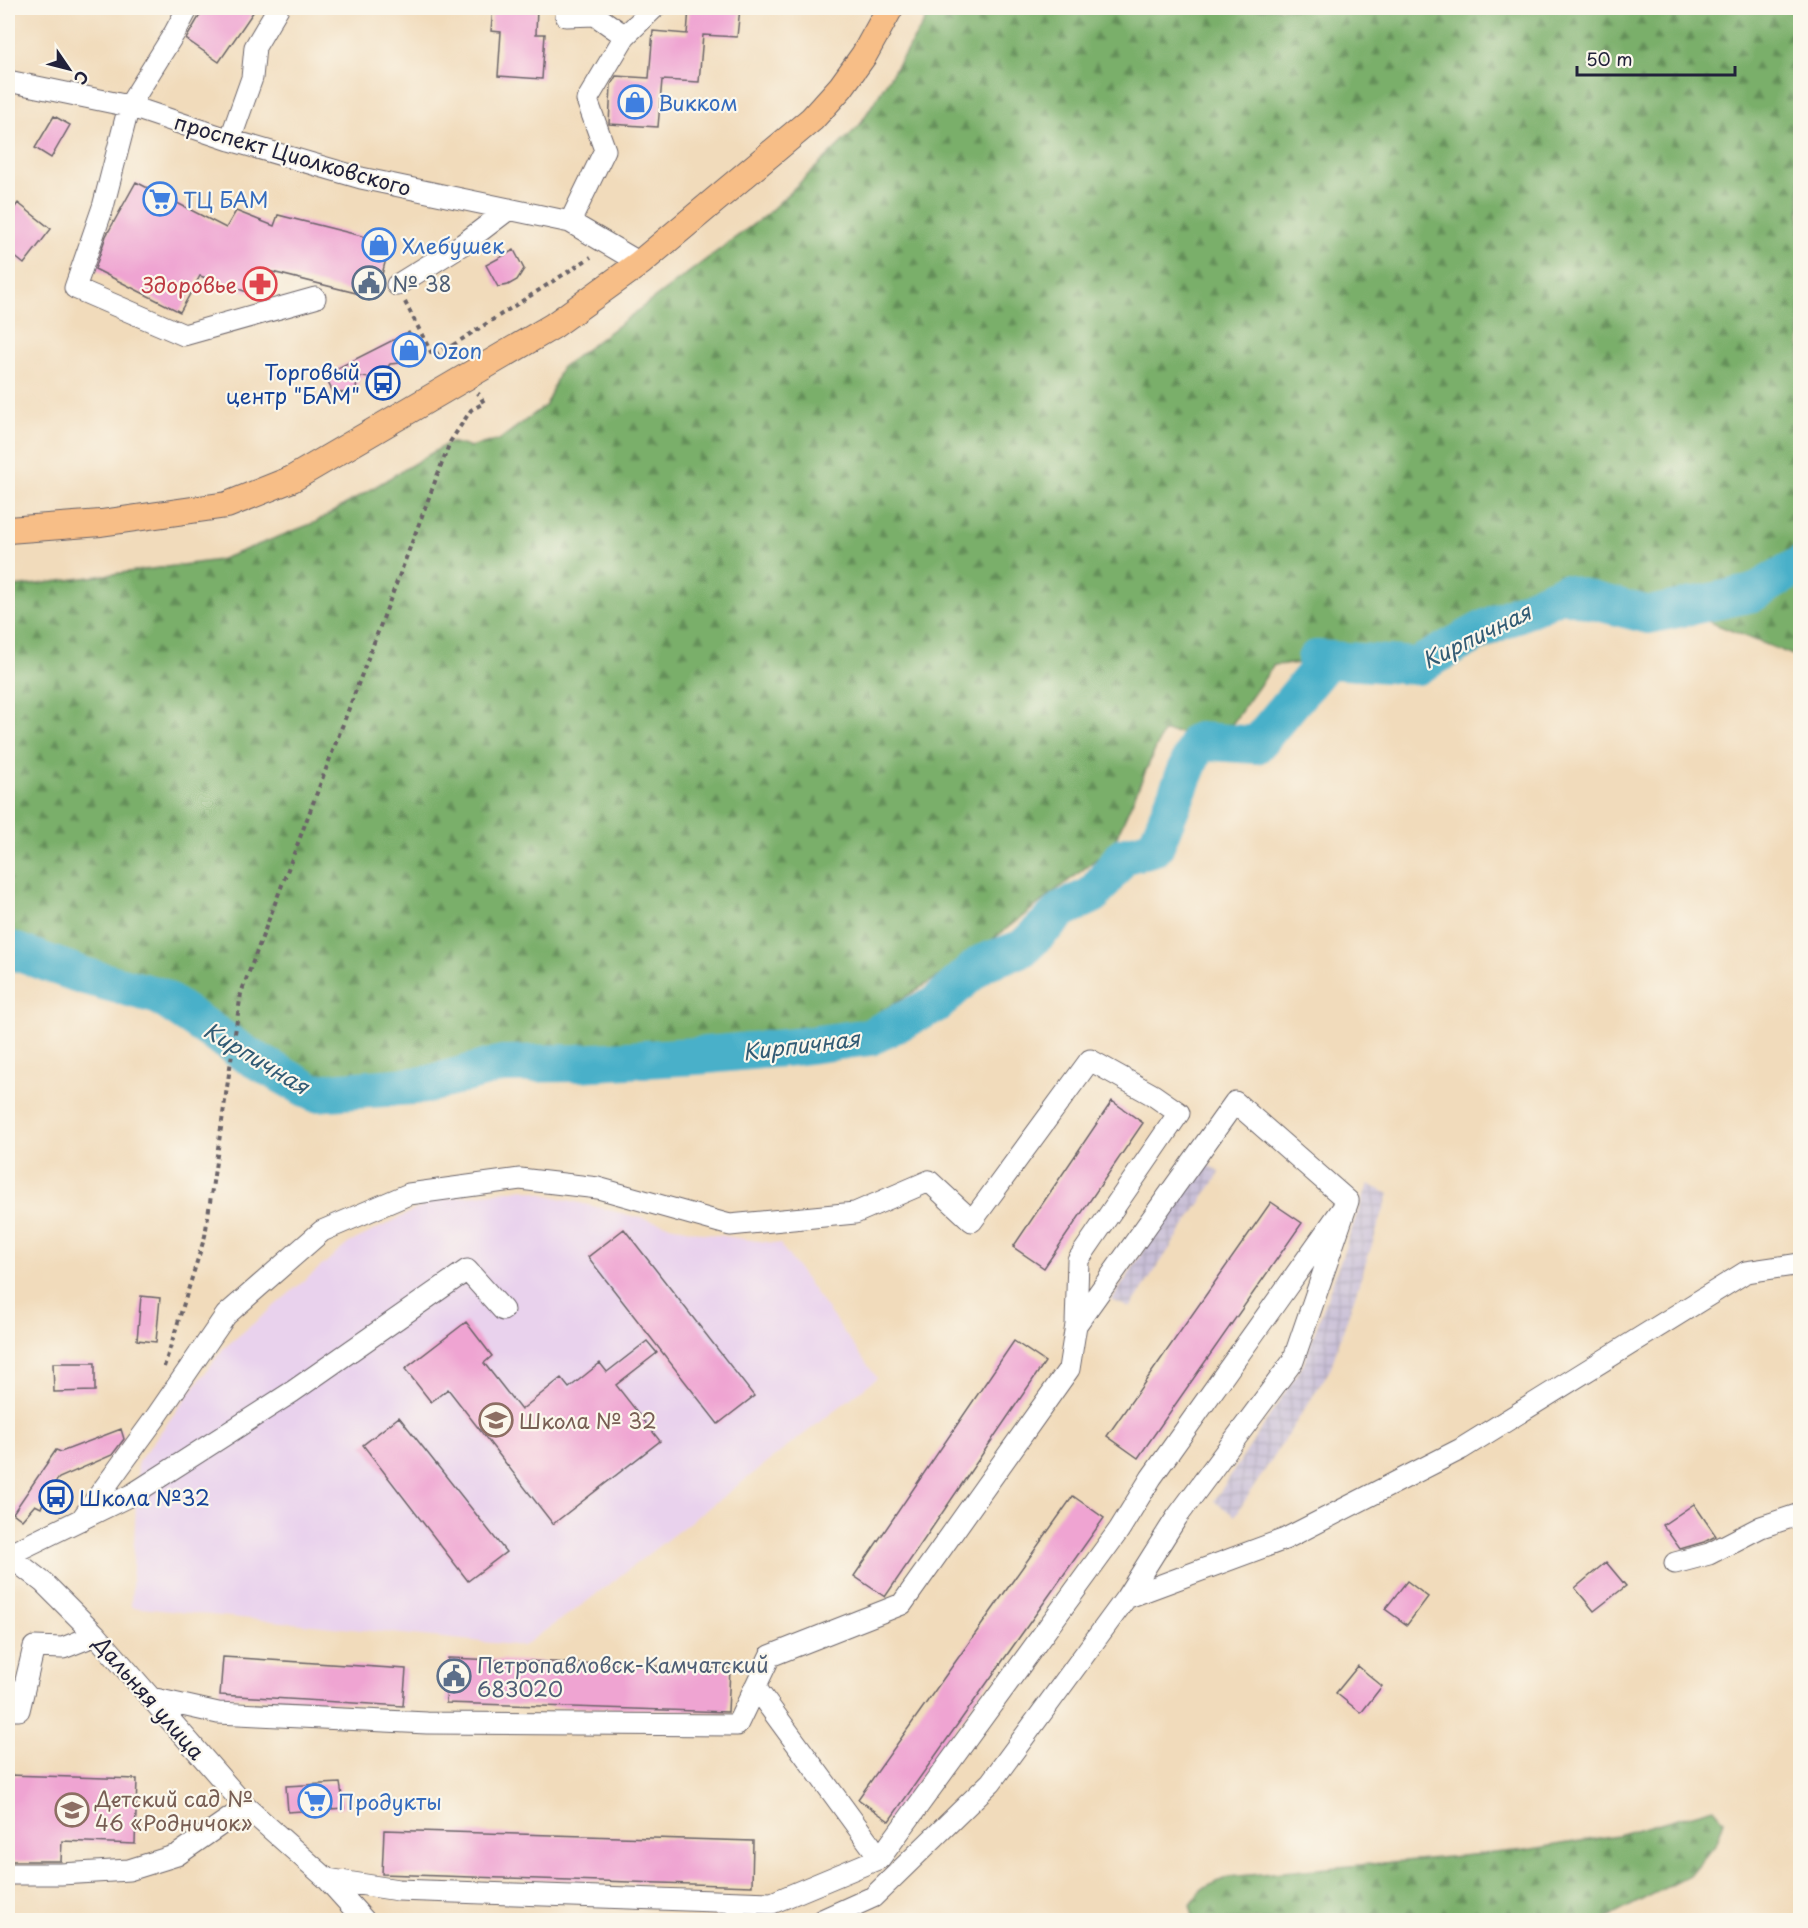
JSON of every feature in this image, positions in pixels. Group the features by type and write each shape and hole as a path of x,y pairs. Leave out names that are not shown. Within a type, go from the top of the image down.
{"main road":[{"path":"8,530 101,523 227,505 292,479 553,326 640,263 812,119 841,87 864,55 890,8"}],"street":[{"path":"188,8 129,106 104,207 75,288 184,335 315,298"},
{"path":"230,140 252,78 255,47 278,8"},
{"path":"570,222 605,150 587,100 625,36 654,8"},
{"path":"566,16 595,15 625,36"},
{"name":"проспект Циолковского","path":"8,81 129,106 230,140 361,178 570,222 640,263"},
{"path":"397,285 463,244 509,209"},
{"path":"81,1520 156,1418 226,1315 322,1230 409,1194 520,1179 598,1188 730,1226 855,1213 929,1181 972,1221 1090,1060 1153,1095 1179,1113 1078,1260 1076,1325 1069,1369 902,1604 770,1656 737,1725 404,1722 218,1713 150,1698"},
{"path":"1076,1325 1235,1102 1347,1201"},
{"path":"822,1920 873,1897 991,1782 1126,1598 1177,1517 1293,1361 1347,1201"},
{"path":"327,1879 398,1890 772,1903 880,1858 1119,1530 1151,1478 1347,1201"},
{"path":"1126,1598 1285,1539 1461,1449 1746,1272 1800,1264"},
{"name":"Дальняя улица","path":"364,1920 327,1879 246,1807 96,1635 44,1583 8,1555 133,1494 292,1392 467,1270 503,1310"},
{"path":"1676,1563 1709,1554 1761,1527 1800,1514"},
{"path":"8,1710 19,1710 34,1647 63,1648 96,1635"},
{"path":"755,1687 880,1858"},
{"path":"8,1874 129,1870 177,1855 246,1807"}],"path":[{"path":"453,345 610,245"},
{"path":"397,285 418,327"},
{"path":"163,1370 205,1236 241,993 450,442"}],"shaded area":[{"path":"1202,1160 1220,1173 1130,1308 1112,1300"},
{"path":"1368,1184 1389,1194 1330,1370 1235,1516 1214,1501 1303,1365"},
{"name":"Школа № 32","path":"523,1189 702,1233 780,1244 877,1378 586,1602 523,1646 131,1607 138,1462 223,1349 349,1243 435,1200"}],"green space":[{"path":"930,8 1800,8 1800,658 1677,609 1606,612 1545,588 1477,626 1410,656 1274,665 1225,734 1163,732 1112,847 966,960 867,1020 768,1041 323,1076 231,1053 134,983 8,948 8,588 219,560 316,522 450,442 469,447 499,440 546,405 561,368 767,214 859,126 924,23"},
{"path":"1714,1808 1724,1820 1717,1842 1690,1875 1603,1920 1194,1920 1190,1905 1202,1889 1228,1877 1526,1850 1617,1835"}],"building":[{"path":"204,8 256,8 219,62 186,39"},
{"path":"493,8 537,8 536,34 545,34 542,79 498,76 501,32 491,31"},
{"path":"689,8 740,8 737,37 703,35 699,82 662,80 658,127 609,124 611,85 616,76 649,78 653,31 687,34"},
{"path":"54,116 70,125 51,158 35,148"},
{"path":"136,182 226,228 236,211 274,226 278,215 390,243 376,298 260,269 253,294 200,276 180,312 95,269 106,236"},
{"path":"18,203 51,229 24,264 8,251 8,217"},
{"path":"514,250 524,269 517,280 498,287 486,265"},
{"path":"409,332 417,349 411,357 400,363 390,364 384,372 373,378 361,377 355,389 347,393 333,392 324,375"},
{"path":"1112,1101 1143,1123 1044,1268 1013,1247"},
{"path":"1271,1202 1302,1223 1138,1458 1107,1436"},
{"path":"624,1229 754,1396 718,1424 588,1257"},
{"path":"141,1296 160,1298 156,1342 137,1340"},
{"path":"466,1322 492,1356 484,1363 521,1410 561,1378 569,1388 600,1363 607,1372 647,1341 657,1353 616,1385 660,1441 553,1524 448,1389 431,1402 405,1369"},
{"path":"1014,1341 1045,1362 885,1597 854,1576"},
{"path":"53,1363 95,1363 95,1391 54,1392"},
{"path":"399,1417 506,1552 468,1581 363,1445"},
{"path":"121,1429 124,1439 112,1455 59,1478 48,1490 41,1508 35,1505 22,1520 13,1513 56,1450 61,1452"},
{"path":"1073,1496 1104,1518 889,1821 858,1799"},
{"path":"1694,1504 1716,1536 1680,1549 1663,1525"},
{"path":"1606,1562 1626,1586 1594,1611 1575,1588"},
{"path":"1407,1581 1428,1597 1407,1625 1385,1609"},
{"path":"223,1657 406,1669 403,1706 220,1695"},
{"path":"448,1658 730,1669 728,1712 446,1703"},
{"path":"1358,1666 1382,1686 1361,1713 1336,1693"},
{"name":"Детский сад № 46 «Родничок»","path":"8,1775 137,1779 135,1844 62,1841 61,1861 8,1861"},
{"path":"340,1783 344,1808 288,1812 286,1786"},
{"path":"384,1830 753,1841 752,1886 382,1874"}],"waterway":[{"name":"Кирпичная","path":"8,949 84,976 159,996 245,1054 314,1093 426,1085 502,1064 577,1063 696,1056 870,1037 936,1004 982,963 1023,948 1063,909 1093,895 1123,856 1155,847 1198,741 1256,745 1327,660 1316,659 1417,666 1488,627 1563,593 1649,615 1753,593 1800,565"}],"place":[{"name":"Викком","path":"635,102"},
{"name":"ТЦ БАМ","path":"160,199"},
{"name":"Хлебушек","path":"379,245"},
{"name":"№ 38","path":"369,283"},
{"name":"Здоровье","path":"260,284"},
{"name":"Ozon","path":"409,350"},
{"name":"Торговый центр \"БАМ\"","path":"383,383"},
{"name":"Школа № 32","path":"496,1420"},
{"name":"Школа №32","path":"56,1497"},
{"name":"Петропавловск-Камчатский 683020","path":"454,1676"},
{"name":"Продукты","path":"315,1801"},
{"name":"Детский сад № 46 «Родничок»","path":"72,1810"}]}
